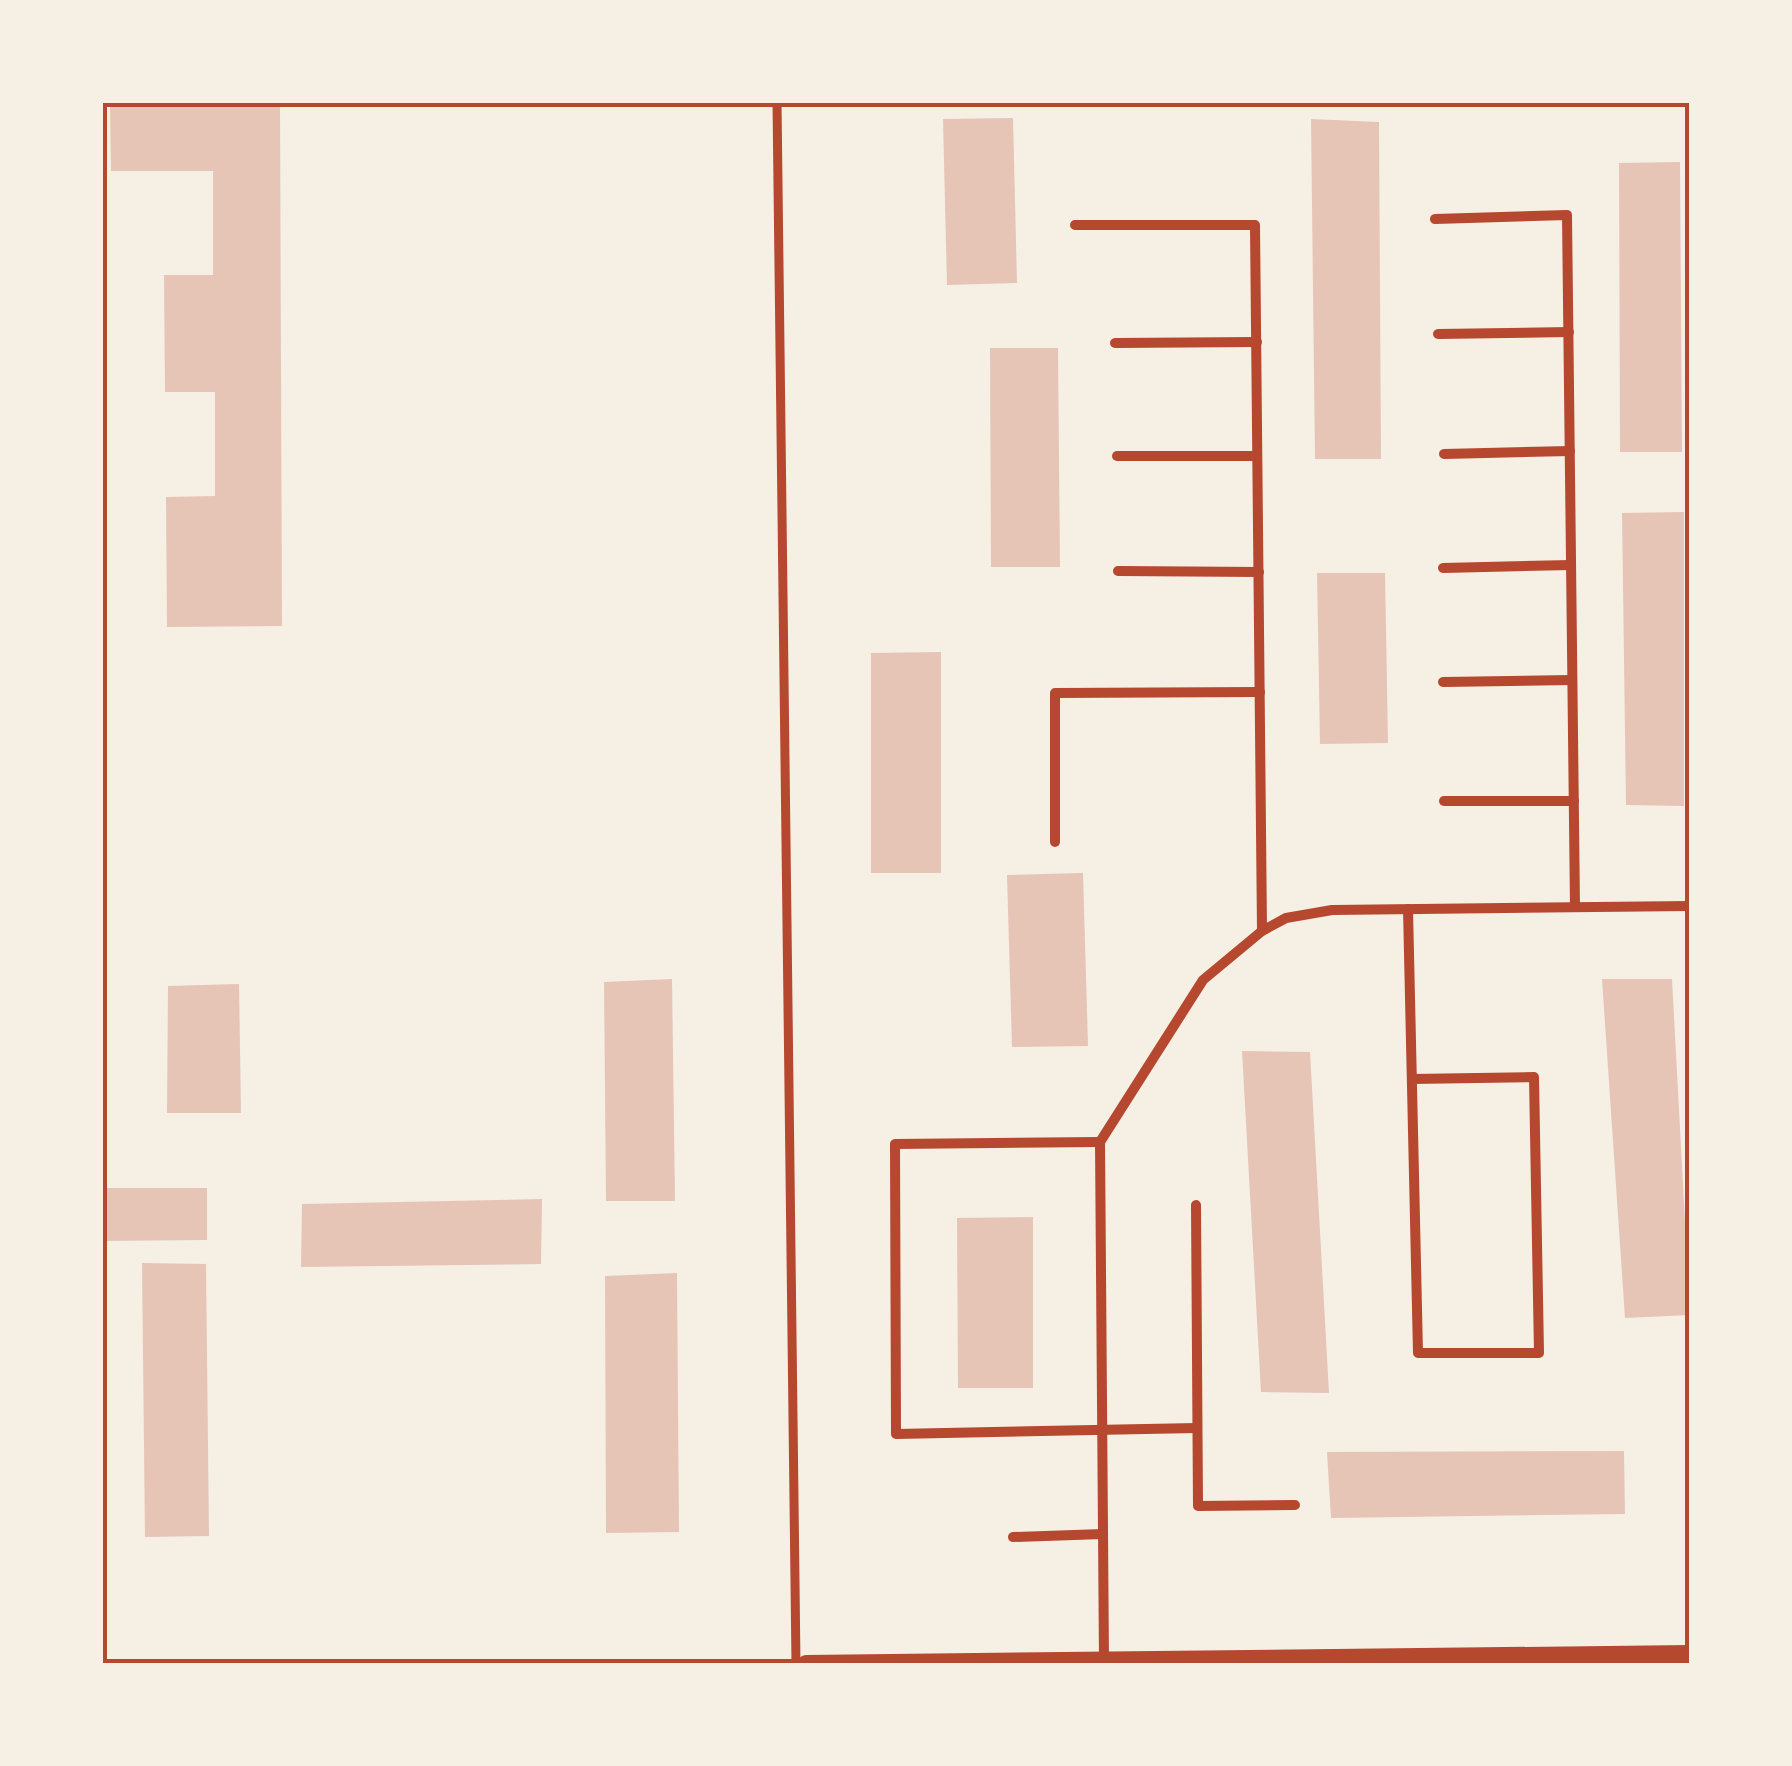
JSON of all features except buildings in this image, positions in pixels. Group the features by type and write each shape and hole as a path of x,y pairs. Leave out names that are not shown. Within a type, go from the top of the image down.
{"street":[{"path":"777,102 796,1664"},
{"path":"1435,219 1568,215 1575,908"},
{"path":"1074,225 1255,224 1262,931"},
{"path":"1438,334 1569,332"},
{"path":"1115,343 1256,342"},
{"path":"1444,454 1570,452"},
{"path":"1117,456 1258,456"},
{"path":"1443,568 1571,566"},
{"path":"1118,572 1259,572"},
{"path":"1443,682 1572,680"},
{"path":"1055,842 1055,693 1260,692"},
{"path":"1444,802 1574,801"},
{"path":"1104,1661 1100,1142 1203,980 1262,931 1286,918 1332,910 1690,906"},
{"path":"1408,909 1418,1353 1539,1353 1534,1077 1412,1079"},
{"path":"1100,1142 895,1144 896,1434 1197,1428"},
{"path":"1196,1205 1198,1506 1295,1505"},
{"path":"1013,1537 1103,1534"},
{"path":"806,1664 1388,1661 1690,1654"}]}
